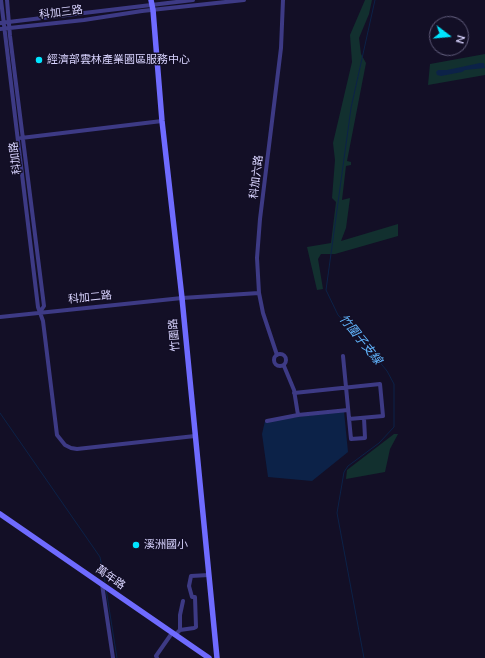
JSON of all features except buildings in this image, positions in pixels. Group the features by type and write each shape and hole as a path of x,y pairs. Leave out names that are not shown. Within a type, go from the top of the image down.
{"street":[{"name":"科加路","path":"1,0 38,307 43,321 56,432 60,441 71,448 81,449 195,436"},
{"name":"科加路","path":"4,23 7,0"},
{"name":"科加三路","path":"4,29 152,6 156,4 193,0"},
{"name":"科加三路","path":"4,23 152,6 244,0"},
{"name":"科加六路","path":"277,355 263,313 259,293 257,258 258,238 281,48 283,0"},
{"name":"竹圍路","path":"152,6 162,122 182,298 217,658"},
{"name":"科加路","path":"4,29 23,137 44,306 40,312"},
{"path":"17,138 162,122"},
{"name":"科加二路","path":"0,317 182,298 259,293"},
{"path":"284,366 280,367 275,363 274,359 277,355 280,354 286,357 284,366 294,393 298,415"},
{"path":"343,356 351,439 365,438 364,418"},
{"path":"294,393 380,384 383,416 350,420"},
{"path":"267,421 298,415 348,410"},
{"name":"萬年路","path":"0,514 209,658"},
{"path":"157,658 156,656 174,634 180,630 196,627 195,597 192,597 189,586 191,576 209,575"},
{"path":"104,586 113,658"},
{"path":"180,630 180,615 183,601"}],"green space":[{"path":"365,0 372,0 369,14 359,38 361,54 366,63 347,161 351,162 351,165 346,166 342,200 350,198 346,228 341,241 398,224 398,236 335,254 321,254 318,259 323,289 317,290 307,247 331,243 336,202 332,198 335,160 333,143 352,62 350,35"},
{"path":"485,54 485,75 428,85 430,64"},
{"path":"394,434 398,434 390,449 385,472 346,479 347,470"}],"water":[{"path":"484,63 485,68 465,70 462,72 441,76 437,75 436,72 438,70 447,70"},
{"path":"344,411 348,452 312,481 268,477 262,434 265,421"}],"waterway":[{"name":"竹圍子支線","path":"364,658 337,513 344,472 348,466 379,443 394,427 394,384 387,371 338,315 326,290 351,108 375,0"},
{"path":"0,413 100,557 105,582"},
{"path":"106,589 117,658"}],"place":[{"name":"經濟部雲林產業園區服務中心","path":"39,60"},
{"name":"溪洲國小","path":"136,545"}]}
